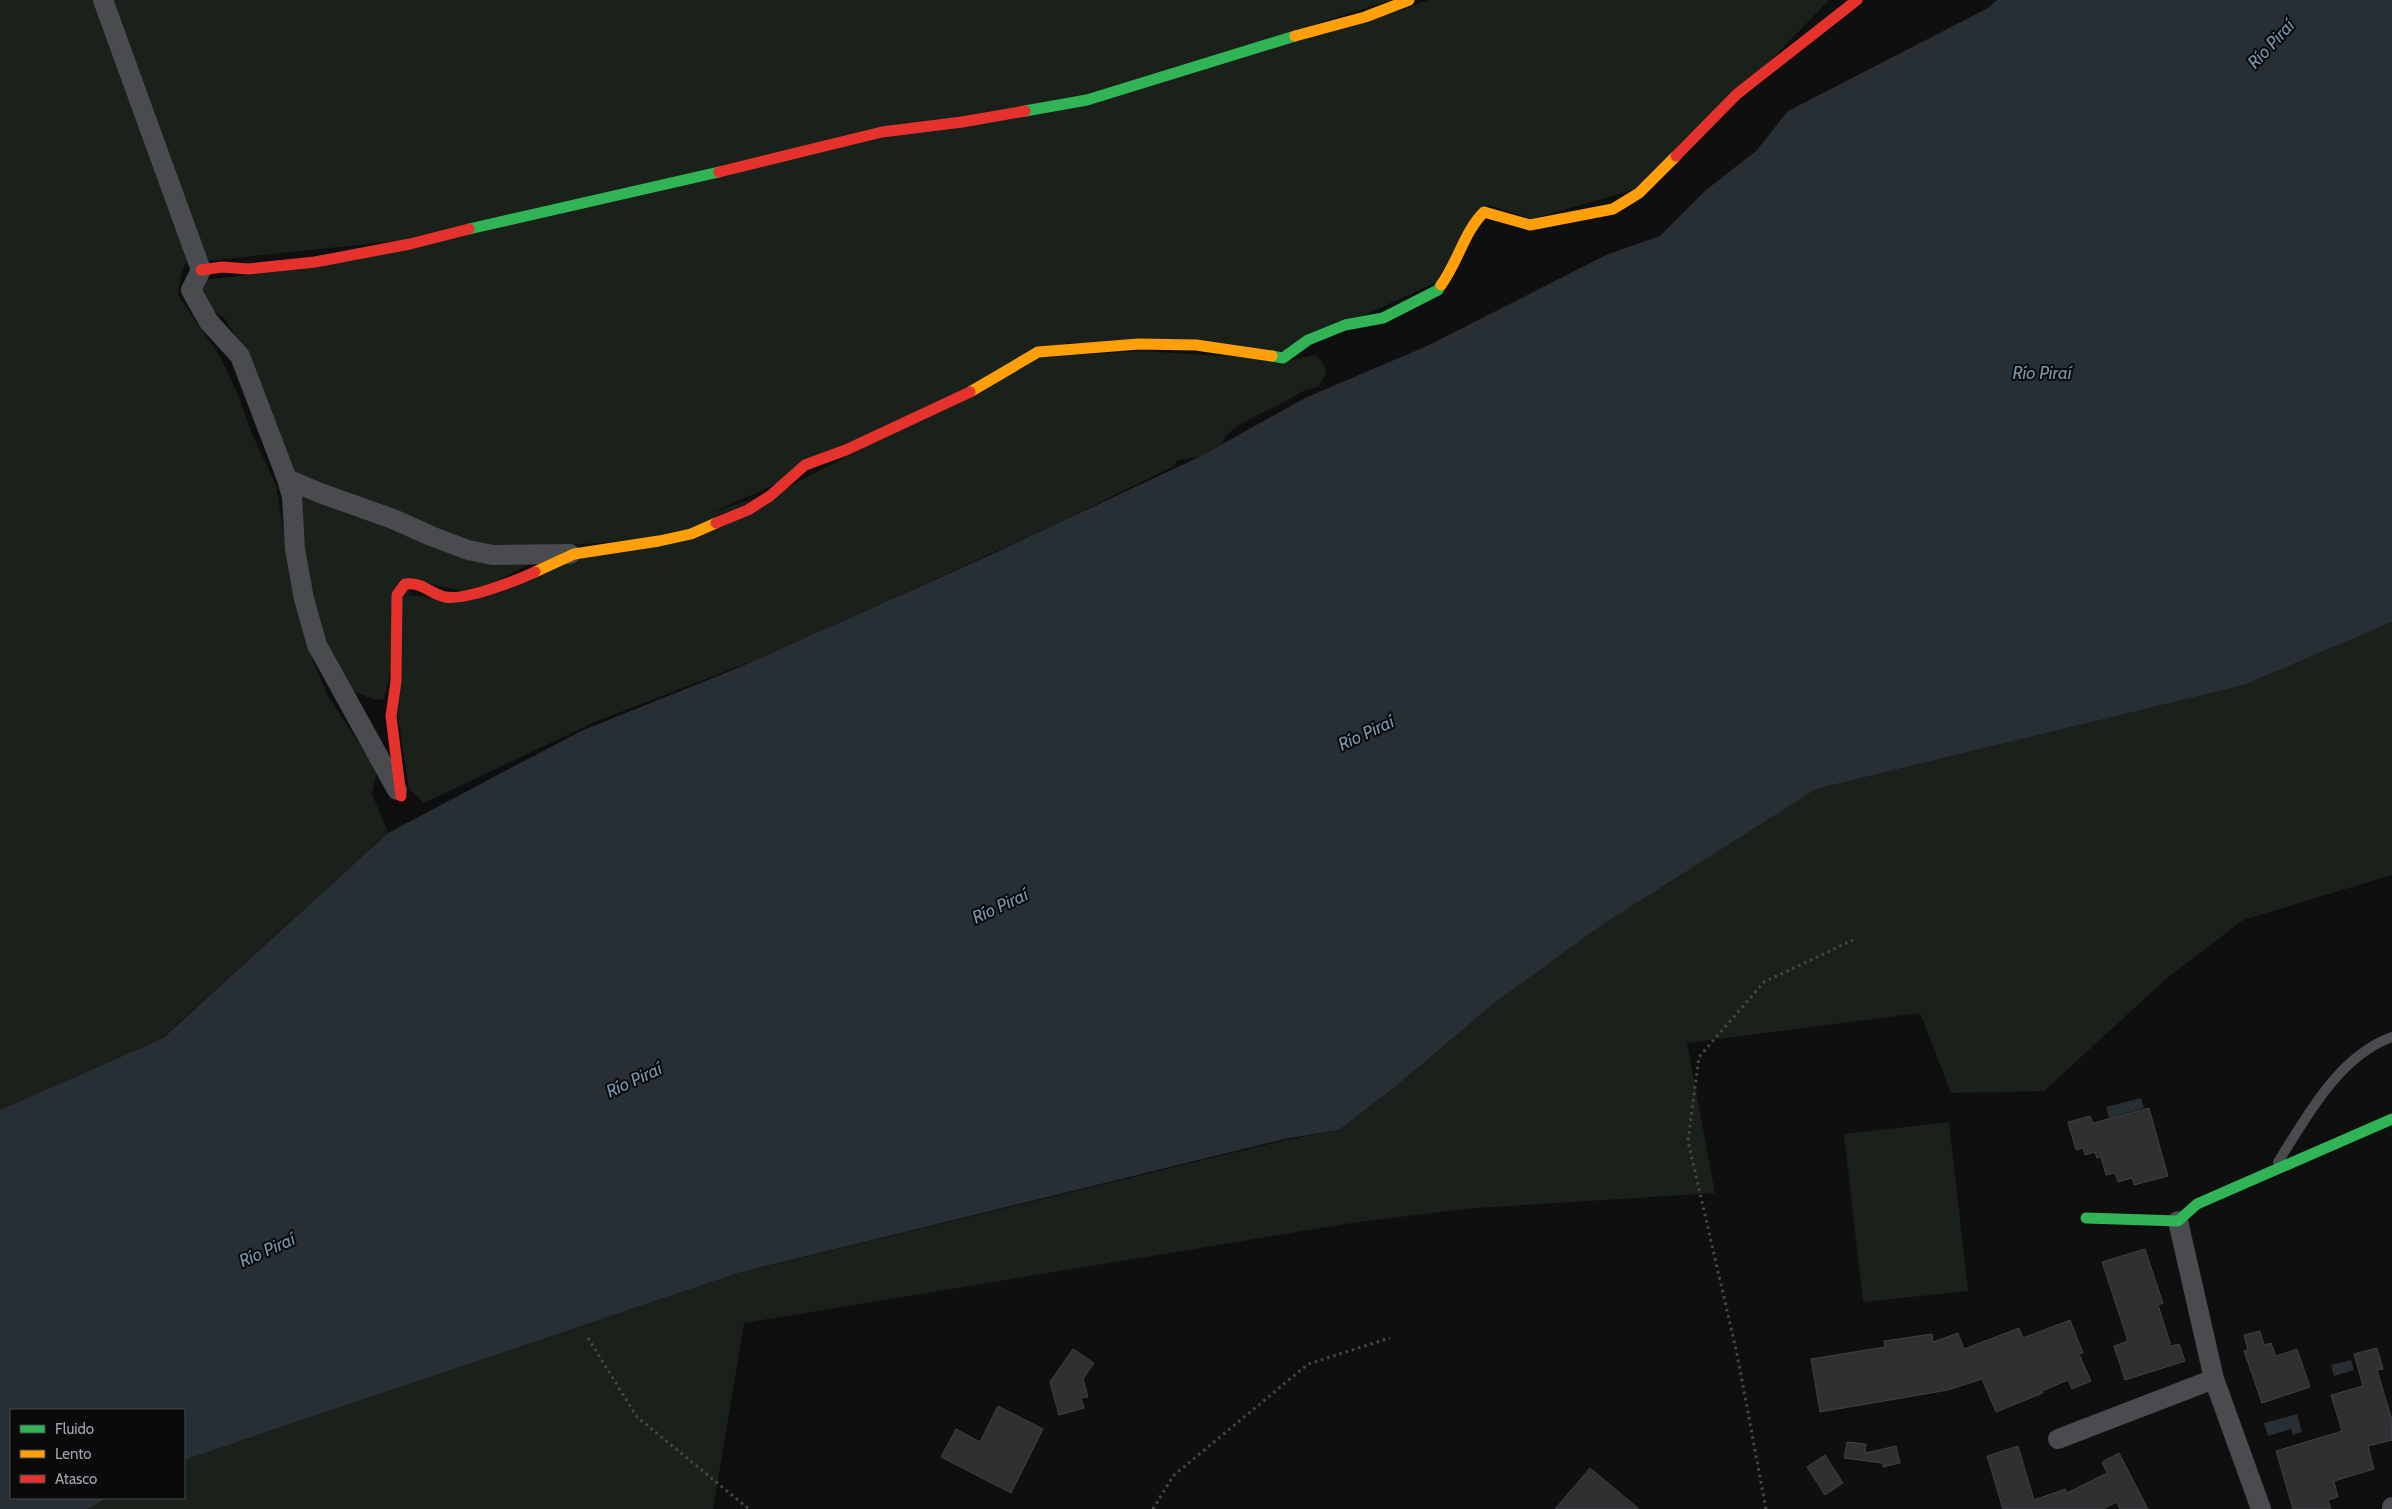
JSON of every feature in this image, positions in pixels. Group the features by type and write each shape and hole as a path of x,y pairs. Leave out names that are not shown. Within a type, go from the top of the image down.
{"street":[{"path":"103,0 201,270 191,290 209,322 240,356 287,479 292,497 295,549 304,599 316,645 401,796"},
{"path":"201,270 222,267 248,269 315,262 410,244 531,214 655,188 882,132 962,122 1087,100 1190,70 1276,41 1365,17 1409,0"},
{"path":"287,479 468,550 492,555 574,554 691,534 748,510 770,496 805,465 846,450 959,399 1038,352 1139,344 1196,345 1283,358 1295,352 1308,340 1346,325 1383,318 1438,290 1450,273 1461,247 1484,212 1530,225 1613,209 1639,193 1736,94 1857,0"},
{"path":"401,796 391,716 396,681 397,595 405,584 416,583 446,597 475,595 534,574 574,554"},
{"path":"2086,1218 2178,1221 2197,1204 2392,1119"},
{"path":"2178,1221 2214,1379 2261,1509"},
{"path":"2058,1439 2214,1379"}],"lane":[{"path":"2274,1169 2308,1114 2344,1070 2373,1044 2392,1037"}],"path":[{"path":"1766,1509 1736,1354 1688,1141 1699,1057 1764,982 1853,940"},
{"path":"588,1338 637,1417 715,1484 749,1509"},
{"path":"1153,1509 1173,1476 1308,1364 1390,1338"}],"shaded area":[{"path":"0,0 96,0 188,258 181,275 178,295 221,358 239,397 252,434 276,485 297,613 315,666 328,696 377,771 372,794 388,833 162,1038 0,1110"},
{"path":"107,0 1392,0 1175,68 404,240 206,261"},
{"path":"1429,0 1829,0 1770,61 1633,190 1532,219 1489,205 1435,283 1285,351 1067,343 763,490 651,539 491,551 296,480 241,346 226,320 203,302 201,286 205,280 313,267 1367,21"},
{"path":"1142,351 1290,360 1316,355 1324,364 1326,374 1318,387 1305,390 1255,416 1233,429 1225,437 1222,444 1199,457 1178,460 1172,467 1060,522 768,655 595,722 424,803 409,789 395,698 400,594 444,599 784,489 1039,357"},
{"path":"297,489 402,528 546,556 472,593 412,580 384,699 376,700 353,691 315,625"},
{"path":"2392,622 2392,875 2243,920 2167,978 2044,1091 1951,1093 1920,1013 1687,1043 1715,1193 1474,1208 1358,1222 744,1323 713,1509 88,1509 105,1499 185,1499 185,1460 738,1273 1285,1140 1339,1130 1395,1087 1493,1004 1602,925 1816,789 2244,685"},
{"path":"1949,1122 1968,1291 1863,1302 1844,1134"}],"water":[{"name":"Río Piraí","path":"1997,0 2392,0 2392,622 2244,685 1816,789 1602,925 1493,1004 1395,1087 1339,1130 1284,1139 738,1273 185,1460 185,1409 10,1409 10,1499 105,1499 88,1509 0,1509 0,1110 163,1038 388,833 581,731 740,667 990,555 1199,457 1305,398 1427,346 1606,255 1660,236 1706,190 1756,151 1788,111 1988,8"},
{"path":"2141,1098 2144,1108 2109,1118 2106,1107"},
{"path":"2351,1360 2354,1370 2334,1376 2331,1365"},
{"path":"2297,1414 2302,1432 2293,1435 2291,1429 2268,1436 2264,1423"}],"building":[{"path":"2149,1108 2168,1176 2134,1185 2132,1178 2118,1182 2115,1173 2106,1175 2101,1157 2097,1158 2095,1152 2085,1155 2083,1148 2076,1150 2068,1122 2090,1116 2093,1123"},
{"path":"2145,1249 2163,1303 2158,1305 2171,1346 2179,1344 2185,1361 2125,1380 2114,1346 2128,1341 2102,1262"},
{"path":"2070,1320 2083,1353 2079,1354 2091,1381 2072,1389 2068,1380 2042,1391 2043,1393 1996,1412 1982,1379 1948,1390 1820,1412 1811,1359 1885,1347 1884,1341 1932,1334 1933,1342 1958,1333 1964,1349 2019,1328 2023,1338"},
{"path":"2260,1331 2264,1345 2271,1343 2276,1356 2297,1349 2310,1387 2262,1403 2244,1351 2248,1350 2244,1335"},
{"path":"2377,1348 2383,1369 2377,1370 2392,1420 2392,1440 2368,1446 2374,1469 2334,1481 2338,1497 2328,1500 2331,1509 2293,1509 2276,1451 2342,1431 2331,1395 2363,1386 2354,1354"},
{"path":"1073,1349 1094,1363 1083,1379 1088,1397 1081,1398 1084,1408 1059,1415 1050,1382"},
{"path":"998,1406 1043,1429 1011,1493 941,1457 956,1429 980,1442"},
{"path":"1847,1442 1866,1444 1865,1453 1896,1446 1900,1463 1883,1467 1883,1463 1844,1458"},
{"path":"2018,1446 2034,1500 2065,1489 2067,1493 2107,1473 2102,1462 2119,1453 2148,1509 2120,1509 2117,1502 2103,1509 2003,1509 1987,1456"},
{"path":"1825,1455 1843,1483 1825,1495 1807,1467"},
{"path":"1590,1468 1639,1509 1555,1509"}],"traffic: fast":[{"path":"1025,111 1087,100 1295,36"},
{"path":"469,229 719,172"},
{"path":"1272,356 1283,358 1308,340 1345,325 1383,318 1438,290 1441,285"},
{"path":"2086,1218 2178,1221 2197,1204 2392,1119"}],"traffic: slow":[{"path":"1295,36 1365,17 1409,0"},
{"path":"1441,285 1471,229 1484,212 1530,225 1613,209 1639,193 1676,156"},
{"path":"970,392 1038,352 1139,344 1196,345 1272,356"},
{"path":"535,572 574,554 659,541 691,534 716,523"}],"traffic: jam":[{"path":"1676,156 1737,94 1857,0"},
{"path":"719,172 882,132 962,122 1025,111"},
{"path":"201,270 222,267 248,269 315,262 410,244 469,229"},
{"path":"716,523 748,510 770,496 805,465 846,450 970,392"},
{"path":"401,796 391,716 396,681 397,595 405,584 411,584 421,586 445,597 464,596 503,585 535,572"}]}
